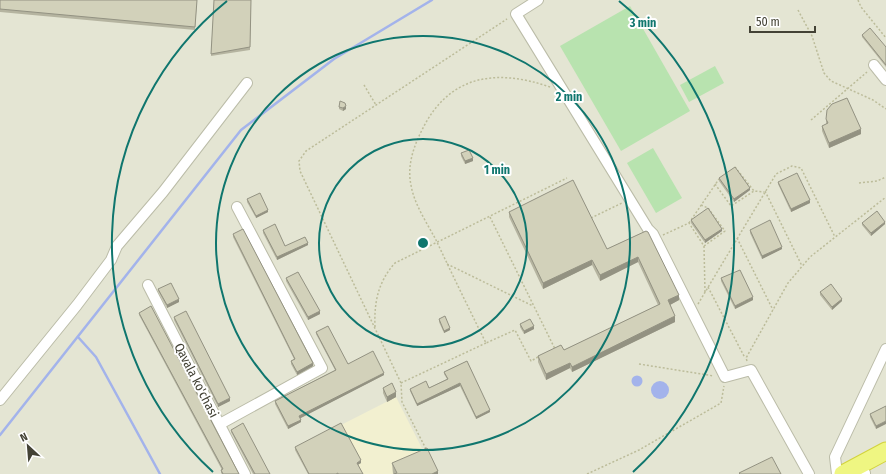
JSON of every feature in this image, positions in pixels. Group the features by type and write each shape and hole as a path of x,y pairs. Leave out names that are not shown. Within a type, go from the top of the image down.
{"highway":[{"path":"843,474 886,451"},
{"path":"864,474 886,462"}],"street":[{"path":"538,0 516,14 629,199 656,239 725,377 751,370 809,474"},
{"path":"874,65 886,80"},
{"path":"0,400 77,305 111,260 117,246 163,192 247,83"},
{"path":"220,424 322,368 237,207"},
{"name":"Qavala ko'chasi","path":"148,285 245,474"},
{"path":"837,474 835,457 886,349"}],"path":[{"path":"858,0 861,7 886,38"},
{"path":"798,10 812,36 824,73 831,81 873,100 886,109"},
{"path":"428,453 402,402 401,383 300,171 299,164 301,156 306,150 516,14"},
{"path":"811,120 874,65"},
{"path":"486,343 414,194 411,185 410,170 417,141 436,107 448,95 465,84 484,78 517,78 563,92"},
{"path":"364,85 376,105"},
{"path":"693,313 776,174 792,166 801,168 835,238"},
{"path":"730,171 736,167 754,191"},
{"path":"656,239 689,223 715,184 723,176"},
{"path":"858,183 877,181 886,177"},
{"path":"375,329 376,296 388,271 395,263 567,178"},
{"path":"715,184 731,206 754,191 765,192"},
{"path":"765,192 802,266"},
{"path":"746,358 788,283 802,266 810,257 886,197"},
{"path":"589,219 629,199"},
{"path":"701,205 708,208 725,231 704,246"},
{"path":"490,217 555,349"},
{"path":"689,223 704,246 706,292"},
{"path":"737,238 773,310"},
{"path":"447,264 534,306"},
{"path":"708,287 751,370"},
{"path":"401,383 514,330 531,360 543,355"},
{"path":"549,352 559,347"},
{"path":"587,474 639,450 721,403 725,377 639,364"}],"shaded area":[{"path":"0,0 886,0 886,474 0,474"},
{"path":"396,397 435,474 308,474 341,425"}],"green space":[{"path":"630,6 690,111 621,151 560,46"},
{"path":"715,66 724,83 689,102 680,85"},
{"path":"653,148 682,198 656,213 627,163"}],"water":[{"path":"637,375 641,377 643,381 641,385 637,387 633,385 631,381 633,377"},
{"path":"660,381 666,384 669,390 666,396 660,399 654,396 651,390 654,384"}],"building":[{"path":"0,0 197,0 195,27 0,9"},
{"path":"214,0 251,0 250,47 211,54"},
{"path":"870,28 886,47 886,65 862,35"},
{"path":"847,98 861,129 829,143 822,126 828,123 826,119 827,110 832,104"},
{"path":"340,101 345,103 346,106 343,108 339,107"},
{"path":"469,150 473,158 465,161 461,153"},
{"path":"735,167 750,188 734,199 719,178"},
{"path":"797,173 810,200 791,209 778,182"},
{"path":"573,180 607,249 646,231 648,232 679,295 668,300 675,316 572,367 570,363 546,374 538,356 561,345 564,350 660,304 638,257 600,275 592,260 543,283 509,212"},
{"path":"260,193 268,210 256,216 247,199"},
{"path":"708,208 722,229 705,240 691,220"},
{"path":"877,211 885,222 871,233 862,223"},
{"path":"770,220 782,247 762,256 750,230"},
{"path":"275,224 285,246 305,237 308,243 277,257 263,230"},
{"path":"243,229 313,363 297,372 291,361 295,359 233,234"},
{"path":"740,270 753,297 735,306 721,278"},
{"path":"298,272 320,311 308,317 286,278"},
{"path":"171,283 179,299 167,305 158,289"},
{"path":"831,284 842,299 832,307 820,292"},
{"path":"151,306 239,474 223,474 221,470 223,469 139,313"},
{"path":"186,311 230,398 218,404 174,317"},
{"path":"445,316 450,328 444,331 439,319"},
{"path":"530,319 534,326 524,331 520,324"},
{"path":"328,326 348,364 373,351 384,373 299,416 301,420 288,426 275,401 336,370 316,332"},
{"path":"467,361 490,410 476,417 460,383 417,404 410,389 426,381 429,388 448,379 444,372"},
{"path":"392,383 396,392 387,397 383,388"},
{"path":"886,406 886,421 876,426 870,414"},
{"path":"243,423 270,474 255,474 231,430"},
{"path":"341,423 361,460 357,463 363,474 309,474 295,447"},
{"path":"427,448 438,471 432,474 394,474 397,473 392,463"},
{"path":"772,457 781,474 739,473"}],"waterway":[{"path":"0,435 241,130 334,59 432,0"},
{"path":"78,337 96,357 160,474"}]}
